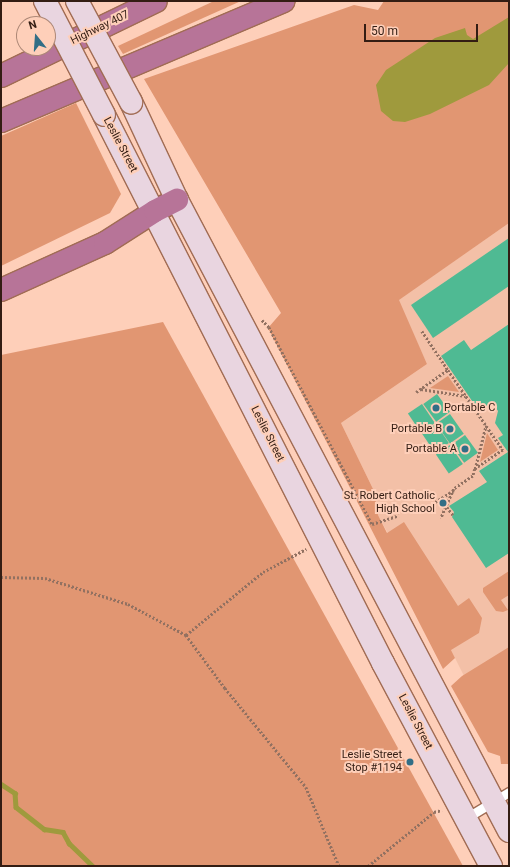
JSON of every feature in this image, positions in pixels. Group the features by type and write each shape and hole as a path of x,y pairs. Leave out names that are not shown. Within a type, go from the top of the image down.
{"highway":[{"name":"Highway 407","path":"1,76 156,1"},
{"path":"1,121 284,1"},
{"path":"1,290 105,243 154,211 177,200"}],"main road":[{"name":"Leslie Street","path":"45,1 154,211 321,541 464,818 491,866"},
{"path":"77,1 130,102 177,200 501,796 509,831"}],"lane":[{"path":"464,818 501,796"}],"path":[{"path":"260,318 269,327 372,524 399,515"},
{"path":"422,331 486,425 500,443 503,450 475,469"},
{"path":"416,392 448,370"},
{"path":"420,389 466,396"},
{"path":"435,502 473,476 486,425"},
{"path":"441,518 454,489"},
{"path":"446,506 453,515"},
{"path":"186,635 263,572 321,541"},
{"path":"1,577 45,578 128,604 186,635 225,688 306,787 339,866"},
{"path":"368,866 434,812 445,809"}],"shaded area":[{"path":"214,1 241,1 123,54 118,46"},
{"path":"384,1 509,1 509,223 399,300 427,364 341,423 374,491 378,515 387,533 404,522 458,606 469,598 482,618 479,633 451,650 455,658 443,669 268,328 281,313 144,79 354,5 378,10"},
{"path":"509,17 509,63 489,85 430,114 405,122 393,121 381,111 376,85 386,70 435,38 465,28 467,35 473,39"},
{"path":"76,103 121,194 110,213 1,266 1,136"},
{"name":"St. Robert Catholic High School","path":"509,223 509,766 451,650 378,515 374,491 341,423 427,364 398,300"},
{"path":"163,322 463,866 1,866 1,355"},
{"path":"448,376 459,392 430,388"},
{"path":"487,433 498,450 480,462"},
{"path":"509,571 509,595 501,600 508,610 503,612 496,611 483,592 483,588"},
{"path":"509,647 509,764 501,764 500,756 488,752 451,686 462,676"}],"building":[{"path":"509,238 509,286 433,338 411,305"},
{"path":"509,324 509,553 486,568 452,517 454,512 449,506 487,482 479,471 508,452 498,438 503,435 495,423 498,411 492,402 479,411 441,356 464,340 471,350"},
{"name":"Portable C","path":"437,394 450,412 436,422 423,404"},
{"path":"422,404 435,423 421,433 408,414"},
{"name":"Portable B","path":"450,414 464,434 450,443 436,424"},
{"path":"436,424 449,443 435,453 422,434"},
{"name":"Portable A","path":"465,435 478,453 464,463 451,445"},
{"path":"450,445 463,464 449,474 436,455"}],"waterway":[{"path":"1,784 15,793 16,807 44,829 63,832 69,843 93,866"}],"place":[{"name":"Portable C","path":"436,408"},
{"name":"Portable B","path":"450,429"},
{"name":"Portable A","path":"465,449"},
{"name":"St. Robert Catholic High School","path":"443,503"},
{"name":"Leslie Street Stop #1194","path":"410,762"}]}
